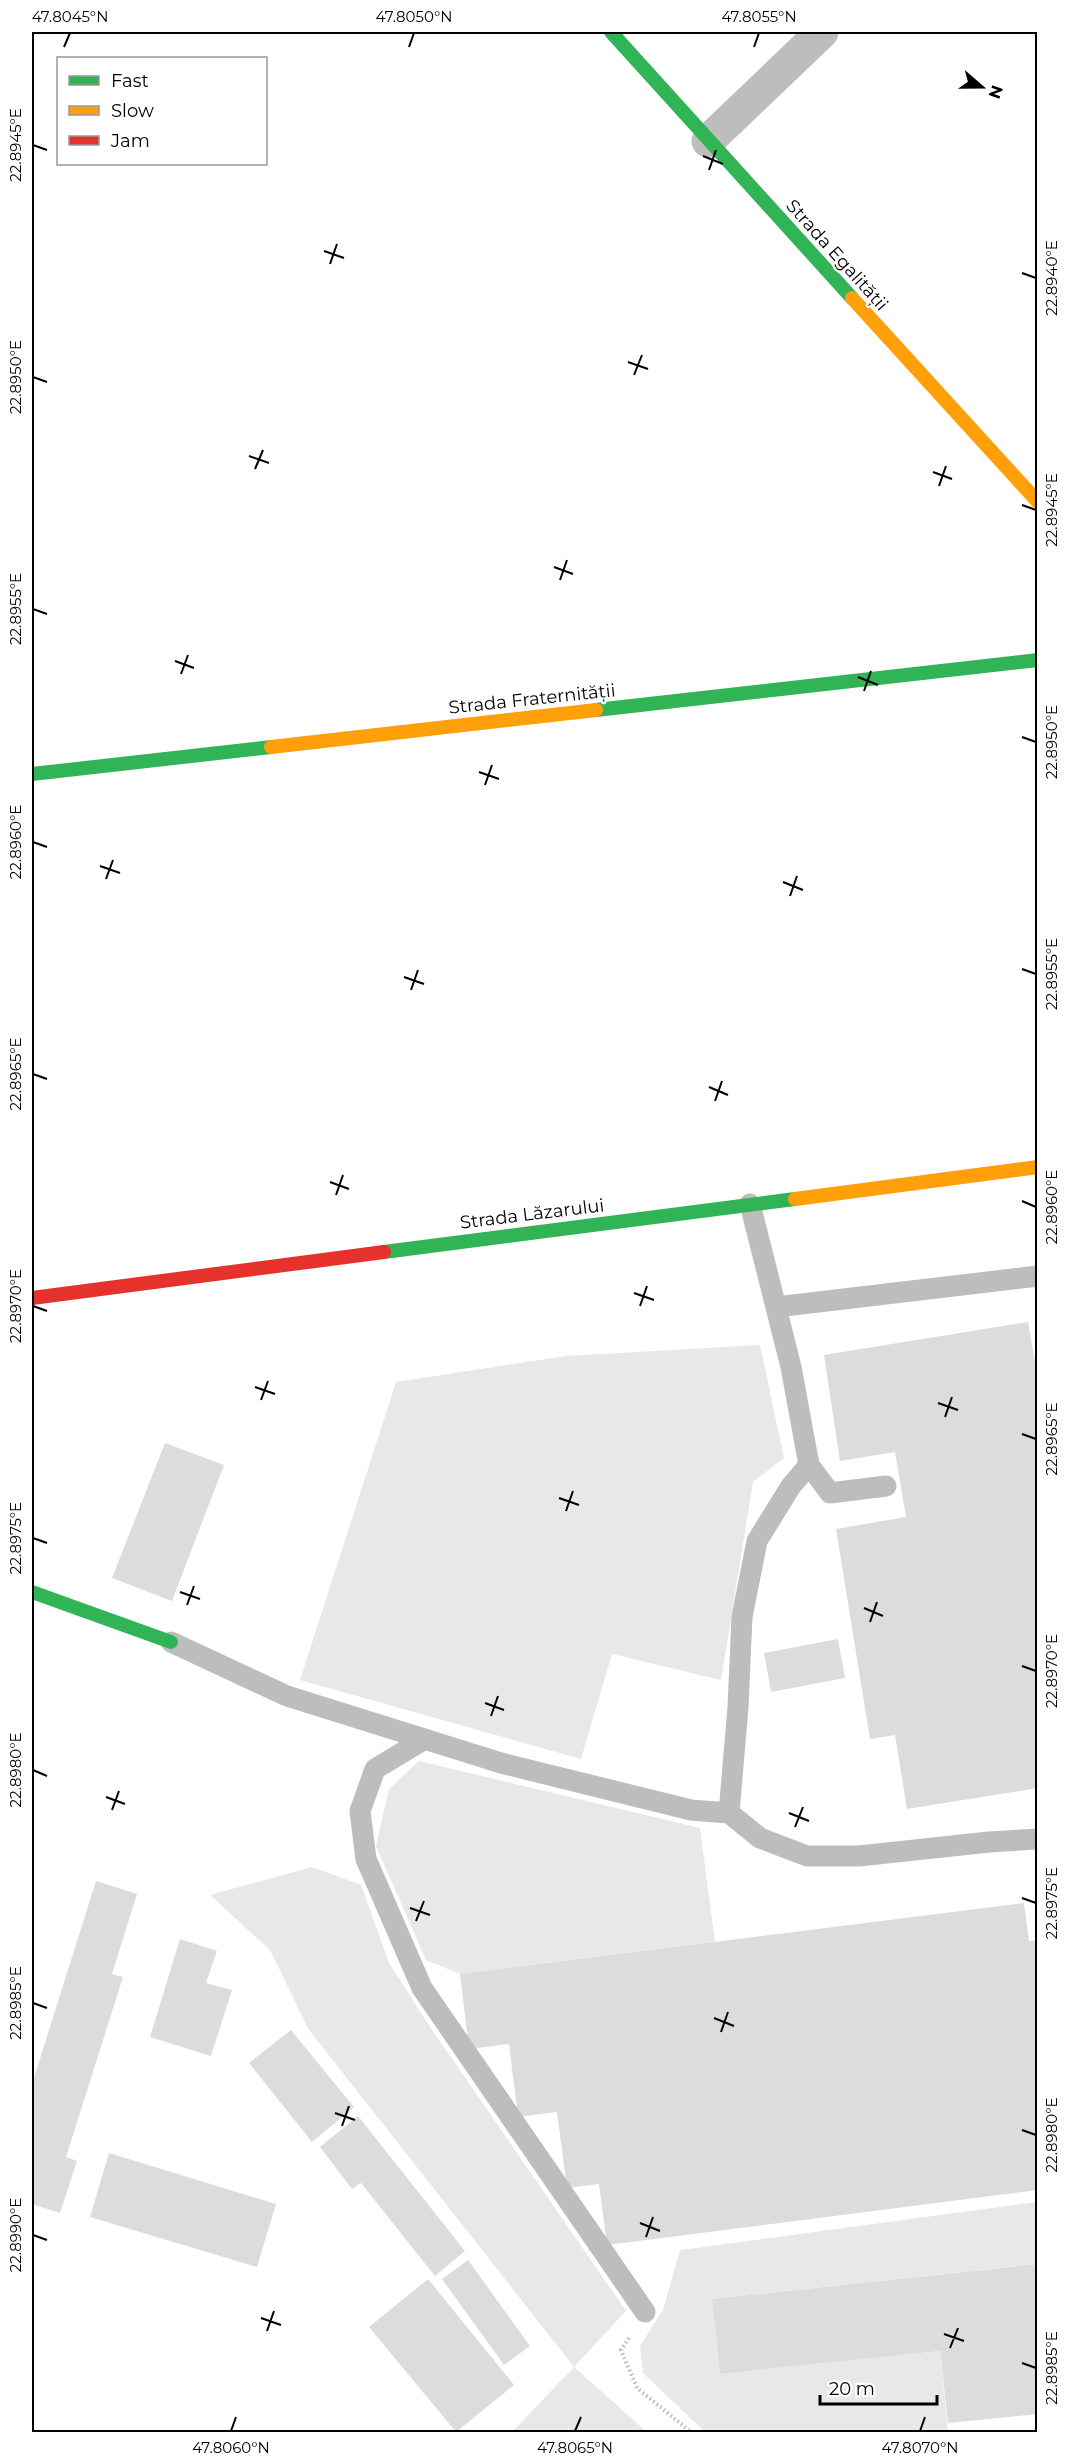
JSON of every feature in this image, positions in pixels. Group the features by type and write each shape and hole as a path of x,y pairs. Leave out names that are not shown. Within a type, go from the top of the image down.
{"street":[{"name":"Strada Egalității","path":"611,32 1038,502"},
{"path":"708,141 822,32"},
{"name":"Strada Fraternității","path":"32,774 1038,660"},
{"name":"Strada Lăzarului","path":"32,1298 1038,1167"},
{"path":"32,1592 171,1641"}],"lane":[{"path":"750,1204 791,1367 809,1465 830,1493 886,1486"},
{"path":"776,1307 1038,1276"},
{"path":"729,1813 738,1707 742,1617 757,1541 791,1486 809,1465"},
{"path":"171,1641 287,1696 425,1740 501,1763 691,1810 729,1813 760,1838 807,1856 859,1856 1038,1839"},
{"path":"425,1740 375,1769 360,1810 366,1859 422,1988 645,2312"}],"path":[{"path":"645,2312 621,2350 637,2388 691,2433"}],"shaded area":[{"path":"760,1345 784,1458 753,1482 721,1680 612,1654 581,1759 300,1680 396,1382 566,1356"},
{"path":"419,1761 700,1828 715,1942 460,1974 426,1960 376,1846 389,1789"},
{"path":"312,1867 361,1885 389,1963 428,2024 626,2311 574,2367 309,2030 270,1950 210,1895"},
{"path":"1037,2202 1037,2264 712,2299 720,2374 940,2351 948,2432 705,2432 643,2373 640,2346 663,2310 680,2250"},
{"path":"574,2367 647,2432 512,2432"}],"building":[{"path":"1028,1322 1038,1379 1038,1788 907,1809 895,1735 870,1739 836,1529 906,1517 895,1452 840,1461 824,1355"},
{"path":"165,1443 224,1465 172,1601 112,1578"},
{"path":"838,1639 845,1678 771,1692 764,1653"},
{"path":"96,1881 137,1894 112,1974 123,1977 66,2157 77,2161 60,2213 32,2204 32,2084"},
{"path":"1024,1903 1029,1941 1038,1940 1038,2190 607,2245 599,2184 567,2188 557,2112 518,2117 509,2044 469,2049 460,1974"},
{"path":"180,1939 217,1951 206,1983 232,1990 211,2056 150,2037"},
{"path":"291,2030 354,2107 312,2142 249,2063"},
{"path":"358,2116 465,2251 435,2276 361,2183 352,2189 320,2147"},
{"path":"109,2153 276,2204 257,2267 90,2217"},
{"path":"468,2260 530,2346 504,2365 442,2279"},
{"path":"1038,2264 1038,2414 948,2423 940,2351 720,2374 712,2299"},
{"path":"428,2279 514,2385 456,2432 369,2327"}],"traffic: fast":[{"path":"611,32 852,298"},
{"path":"596,710 1038,660"},
{"path":"32,774 271,747"},
{"path":"384,1252 795,1199"},
{"path":"32,1592 171,1642"}],"traffic: slow":[{"path":"852,298 1038,502"},
{"path":"271,747 596,710"},
{"path":"795,1199 1038,1167"}],"traffic: jam":[{"path":"32,1298 384,1252"}]}
